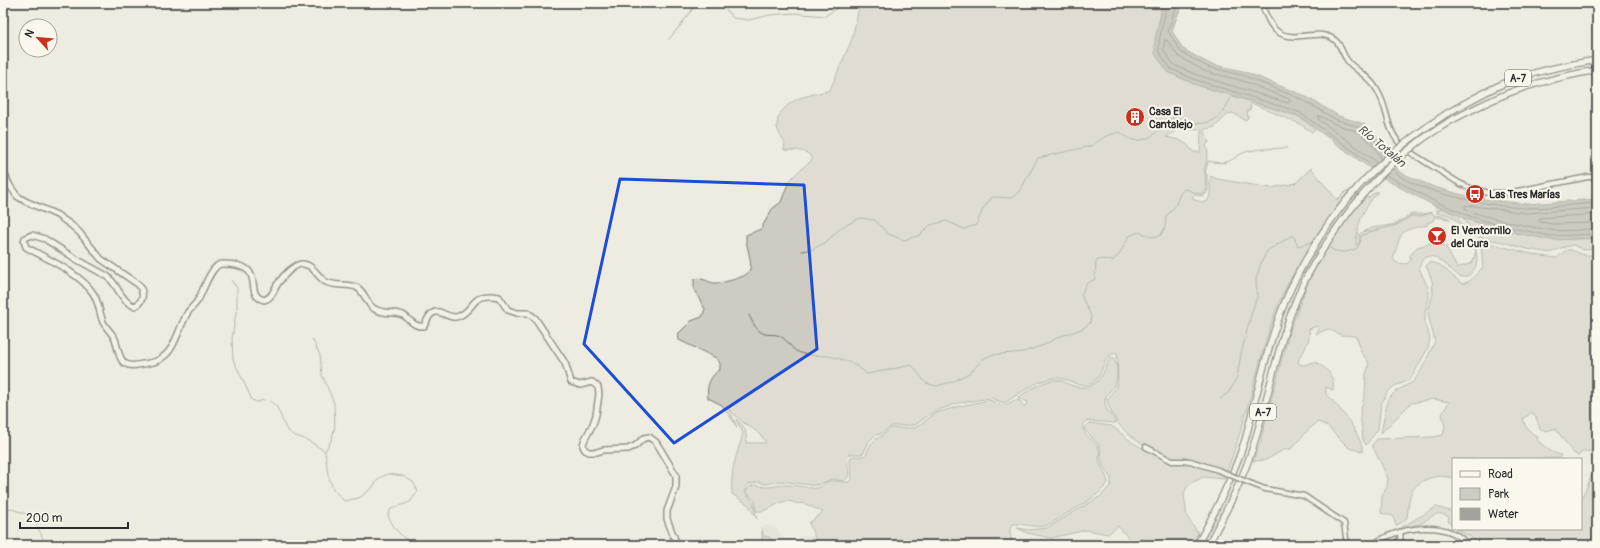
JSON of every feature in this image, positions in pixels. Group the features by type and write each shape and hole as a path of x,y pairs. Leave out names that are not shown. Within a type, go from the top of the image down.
{"highway":[{"name":"A-7","path":"1197,545 1218,507 1245,439 1264,365 1276,324 1287,294 1314,243 1360,184 1387,157 1413,136 1475,97 1506,82 1534,73 1564,65 1597,60"},
{"name":"A-7","path":"1208,545 1227,511 1242,478 1256,438 1285,327 1296,298 1322,248 1365,191 1393,163 1419,142 1450,121 1513,91 1547,80 1597,70"}],"main road":[{"path":"3,171 10,186 17,196 57,215 71,225 79,232 101,259 138,285 142,290 142,301 135,306 132,305 126,300 111,279 107,276 76,259 45,239 36,235 25,238 24,241 26,247 78,278 93,292 99,303 104,324 115,339 121,359 123,362 130,365 156,361 163,358 168,352 188,312 198,301 212,272 216,266 220,264 242,266 248,269 251,272 256,294 259,298 264,300 270,297 279,281 293,268 300,264 306,265 314,269 325,281 333,285 351,286 360,290 372,308 386,313 403,315 413,324 419,326 424,326 430,315 434,312 439,312 450,317 459,316 476,300 482,298 499,297 508,310 517,313 528,313 535,318 564,363 570,382 580,386 592,382 598,387 599,394 596,415 583,446 586,450 589,452 597,452 603,450 628,449 635,446 644,438 649,437 656,442 676,475 677,481 667,510 667,519 678,545"}],"street":[{"path":"1261,3 1270,22 1277,32 1292,37 1311,35 1323,36 1336,41 1347,61 1365,74 1377,89 1383,102 1393,135 1405,149 1470,188 1489,193 1507,193 1588,177 1597,177"},
{"path":"1146,447 1172,461 1190,461 1272,491 1304,496 1344,522 1347,545"},
{"path":"1372,545 1400,532 1428,528 1445,529 1458,535 1468,545"},
{"path":"1393,545 1400,541 1400,532"}],"highlighted area":[{"path":"620,179 804,185 817,349 674,443 584,344"}],"shaded area":[{"path":"765,525 775,528 790,545 777,545 769,537 763,536 763,529"},
{"path":"799,536 812,536 818,545 795,545"}],"green space":[{"path":"860,3 1161,3 1161,13 1155,40 1168,72 1194,84 1298,116 1316,128 1312,132 1300,124 1251,103 1250,110 1247,110 1248,118 1245,120 1233,113 1228,114 1215,127 1202,130 1179,129 1166,137 1184,143 1193,152 1200,152 1201,132 1205,132 1209,143 1206,144 1208,153 1204,172 1207,174 1208,191 1204,195 1194,195 1192,199 1207,202 1210,195 1211,176 1217,179 1271,188 1296,183 1311,168 1337,200 1346,191 1368,198 1377,191 1378,192 1362,216 1358,229 1356,245 1359,243 1359,234 1372,228 1396,224 1411,214 1432,212 1433,215 1443,216 1450,219 1434,217 1433,221 1427,223 1428,225 1411,228 1403,233 1400,237 1393,259 1397,263 1407,264 1411,260 1410,256 1417,247 1429,243 1445,245 1457,268 1472,263 1476,251 1477,263 1469,275 1462,277 1440,260 1428,256 1423,260 1419,268 1429,290 1429,298 1425,312 1425,322 1430,339 1428,348 1408,381 1394,386 1387,393 1381,404 1378,429 1366,445 1363,440 1360,412 1365,394 1366,374 1369,365 1361,352 1358,340 1355,336 1341,335 1328,329 1316,334 1319,329 1317,326 1309,329 1308,341 1299,358 1299,364 1303,365 1315,362 1329,373 1333,381 1333,390 1326,387 1326,394 1349,421 1358,437 1363,452 1349,448 1327,426 1318,422 1309,429 1291,449 1283,450 1266,460 1253,461 1260,443 1289,333 1310,277 1296,270 1282,295 1272,321 1242,428 1224,479 1203,477 1189,484 1184,493 1187,517 1198,533 1191,545 1131,545 1131,541 1118,526 1108,534 1086,530 1051,538 1027,533 1017,528 1029,530 1047,528 1101,496 1111,485 1111,478 1103,466 1100,446 1084,429 1089,423 1112,426 1133,443 1168,462 1191,463 1217,472 1218,468 1198,461 1186,458 1175,459 1166,457 1134,439 1120,426 1110,410 1107,400 1116,387 1118,379 1117,353 1112,354 1108,358 1098,377 1090,384 1082,385 1060,378 1053,378 1038,383 1004,403 991,398 958,403 933,412 915,425 892,426 882,433 874,436 869,441 863,454 849,454 849,472 844,481 832,479 817,485 781,481 766,484 758,482 749,484 746,487 745,492 753,502 757,519 749,505 732,494 733,469 743,433 736,419 745,429 746,443 766,443 754,429 744,423 729,409 737,427 722,405 708,398 708,385 720,369 720,363 716,358 679,340 678,334 691,321 702,317 705,309 694,290 694,279 700,278 714,283 720,283 739,278 749,272 750,259 746,235 761,229 772,209 781,202 789,181 812,160 808,154 804,152 784,150 785,143 777,128 778,119 786,107 799,98 830,90 852,39"},
{"path":"1433,205 1453,214 1461,221 1467,232 1465,232 1454,218 1446,214 1437,213 1437,209"},
{"path":"1463,218 1551,240 1597,238 1597,249 1584,250 1573,245 1550,253 1527,249 1503,242 1480,238 1475,235"},
{"path":"1484,242 1557,258 1568,250 1586,255 1597,254 1597,453 1584,451 1578,456 1572,452 1556,429 1547,431 1540,429 1536,417 1531,412 1523,418 1526,427 1530,432 1538,437 1537,440 1554,453 1561,455 1559,458 1452,458 1452,478 1441,476 1434,477 1417,485 1410,496 1407,518 1396,526 1393,516 1381,513 1382,496 1387,487 1388,478 1372,445 1377,439 1434,437 1443,435 1445,426 1442,414 1449,402 1434,399 1411,403 1381,433 1388,399 1396,391 1413,382 1421,371 1435,341 1428,312 1433,294 1432,280 1426,266 1430,262 1440,265 1462,284 1470,281 1483,267 1481,244"},
{"path":"1110,358 1113,358 1115,361 1117,375 1114,385 1106,396 1105,404 1107,410 1116,423 1086,421 1083,424 1084,431 1099,449 1100,463 1107,477 1108,483 1098,494 1048,525 1012,525 1010,534 1012,541 1008,543 1008,545 818,545 809,523 823,512 803,503 799,504 787,501 779,503 768,509 756,511 755,501 747,493 747,489 754,485 767,487 792,485 819,488 830,481 849,482 852,478 851,457 866,455 873,441 891,428 915,428 936,413 990,400 1001,405 1015,400 1020,401 1024,407 1028,402 1017,398 1048,381 1059,380 1073,386 1088,387 1098,381"},
{"path":"1597,469 1597,545 1479,545 1471,537 1459,530 1582,530 1582,496 1593,472"},
{"path":"1436,507 1452,512 1452,525 1448,521 1449,517 1436,514 1419,524 1399,529"},
{"path":"762,527 763,536 769,537 777,545 762,545"}],"water":[{"name":"Río Totalán","path":"1161,3 1184,3 1172,31 1183,49 1210,64 1243,71 1303,95 1339,116 1364,124 1383,143 1399,172 1434,187 1474,198 1527,204 1597,199 1597,238 1551,240 1501,230 1463,218 1448,210 1433,205 1388,181 1298,116 1194,84 1168,72 1155,54 1155,40 1161,13"}],"pier":[{"path":"1390,151 1397,165 1382,179 1370,170"}],"waterway":[{"path":"669,39 697,3"},
{"path":"716,3 724,7 733,18 749,20 770,15 794,13 825,16 845,3"},
{"path":"802,251 813,249 826,242 842,227 860,218 875,220 888,234 904,240 920,235 930,225 947,221 964,229 976,225 983,209 992,197 1012,198 1021,189 1038,158 1091,146 1106,136 1119,132 1133,140 1145,139 1156,133 1174,117 1193,123 1209,122 1216,119 1222,113 1232,95"},
{"path":"749,315 759,331 765,334 781,336 795,351 802,354 828,356 849,362 867,374 912,365 926,383 936,386 952,382 971,372 983,359 991,355 1023,352 1044,345 1058,337 1082,329 1090,323 1091,316 1081,295 1086,284 1095,279 1096,261 1101,259 1112,261 1119,255 1129,236 1139,232 1152,237 1161,235 1165,227 1166,217 1175,206 1184,189 1202,194 1206,190 1205,174 1208,161 1223,163 1249,151 1287,148"},
{"path":"1438,211 1442,208"},
{"path":"1327,246 1333,250 1341,252 1354,250 1357,248 1361,236 1369,232 1397,225 1411,216 1421,216 1431,213"},
{"path":"1220,399 1229,392 1237,377 1241,354 1257,297 1256,279 1267,251 1293,235 1298,246 1313,242"},
{"path":"231,280 237,288 237,307 232,338 233,359 252,400 257,402 264,400"},
{"path":"312,339 320,355 322,375 334,403 335,425 332,439 325,451 328,475 333,489 344,501 359,498 372,488 379,478 388,474 403,476 413,482 418,491 410,502 391,509 388,515 397,530 407,540 413,543 429,545"},
{"path":"270,401 277,407 286,429 293,435 307,440 325,451"},
{"path":"3,506 32,516 45,545"}],"place":[{"name":"Casa El Cantalejo","path":"1135,117"},
{"name":"Las Tres Marías","path":"1475,194"},
{"name":"El Ventorrillo del Cura","path":"1437,236"}]}
